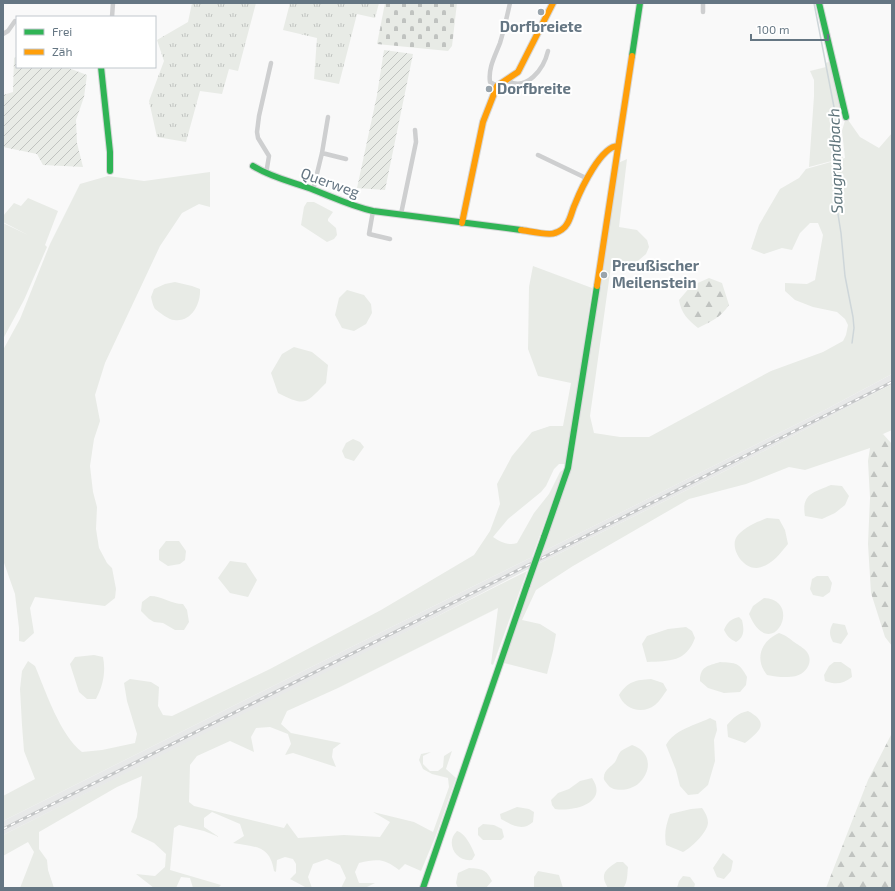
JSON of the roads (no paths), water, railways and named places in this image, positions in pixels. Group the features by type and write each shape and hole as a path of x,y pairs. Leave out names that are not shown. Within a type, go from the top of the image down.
{"main road":[{"path":"462,223 483,122 497,86 518,72 523,65 553,3"},
{"path":"423,888 571,455 640,3"},
{"path":"819,3 846,117"},
{"path":"101,68 110,152 110,171"},
{"path":"401,214 554,234 562,230 568,223 588,180 608,150 612,146 618,146"},
{"name":"Querweg","path":"253,166 266,174 313,190 354,207 401,214"}],"street":[{"path":"112,16 113,3"},
{"path":"497,86 490,82 489,77 494,57 500,43 510,3"},
{"path":"703,3 703,12"},
{"path":"3,34 8,32 15,21"},
{"path":"506,80 513,84 530,80 534,77 545,61 548,51"},
{"path":"266,174 269,156 258,138 257,132 259,116 271,63"},
{"path":"313,190 322,153 328,117"},
{"path":"401,214 416,142 415,130"},
{"path":"322,153 346,158"},
{"path":"538,155 588,180"},
{"path":"373,211 369,234 390,239"}],"waterway":[{"name":"Saugrundbach","path":"814,3 834,107 836,164 833,183 841,233 845,276 853,317 854,328 852,343"}],"railway":[{"path":"3,829 892,382"}],"place":[{"name":"Dorfbreiete","path":"541,12"},
{"name":"Dorfbreite","path":"489,89"},
{"name":"Preußischer Meilenstein","path":"604,275"}]}
